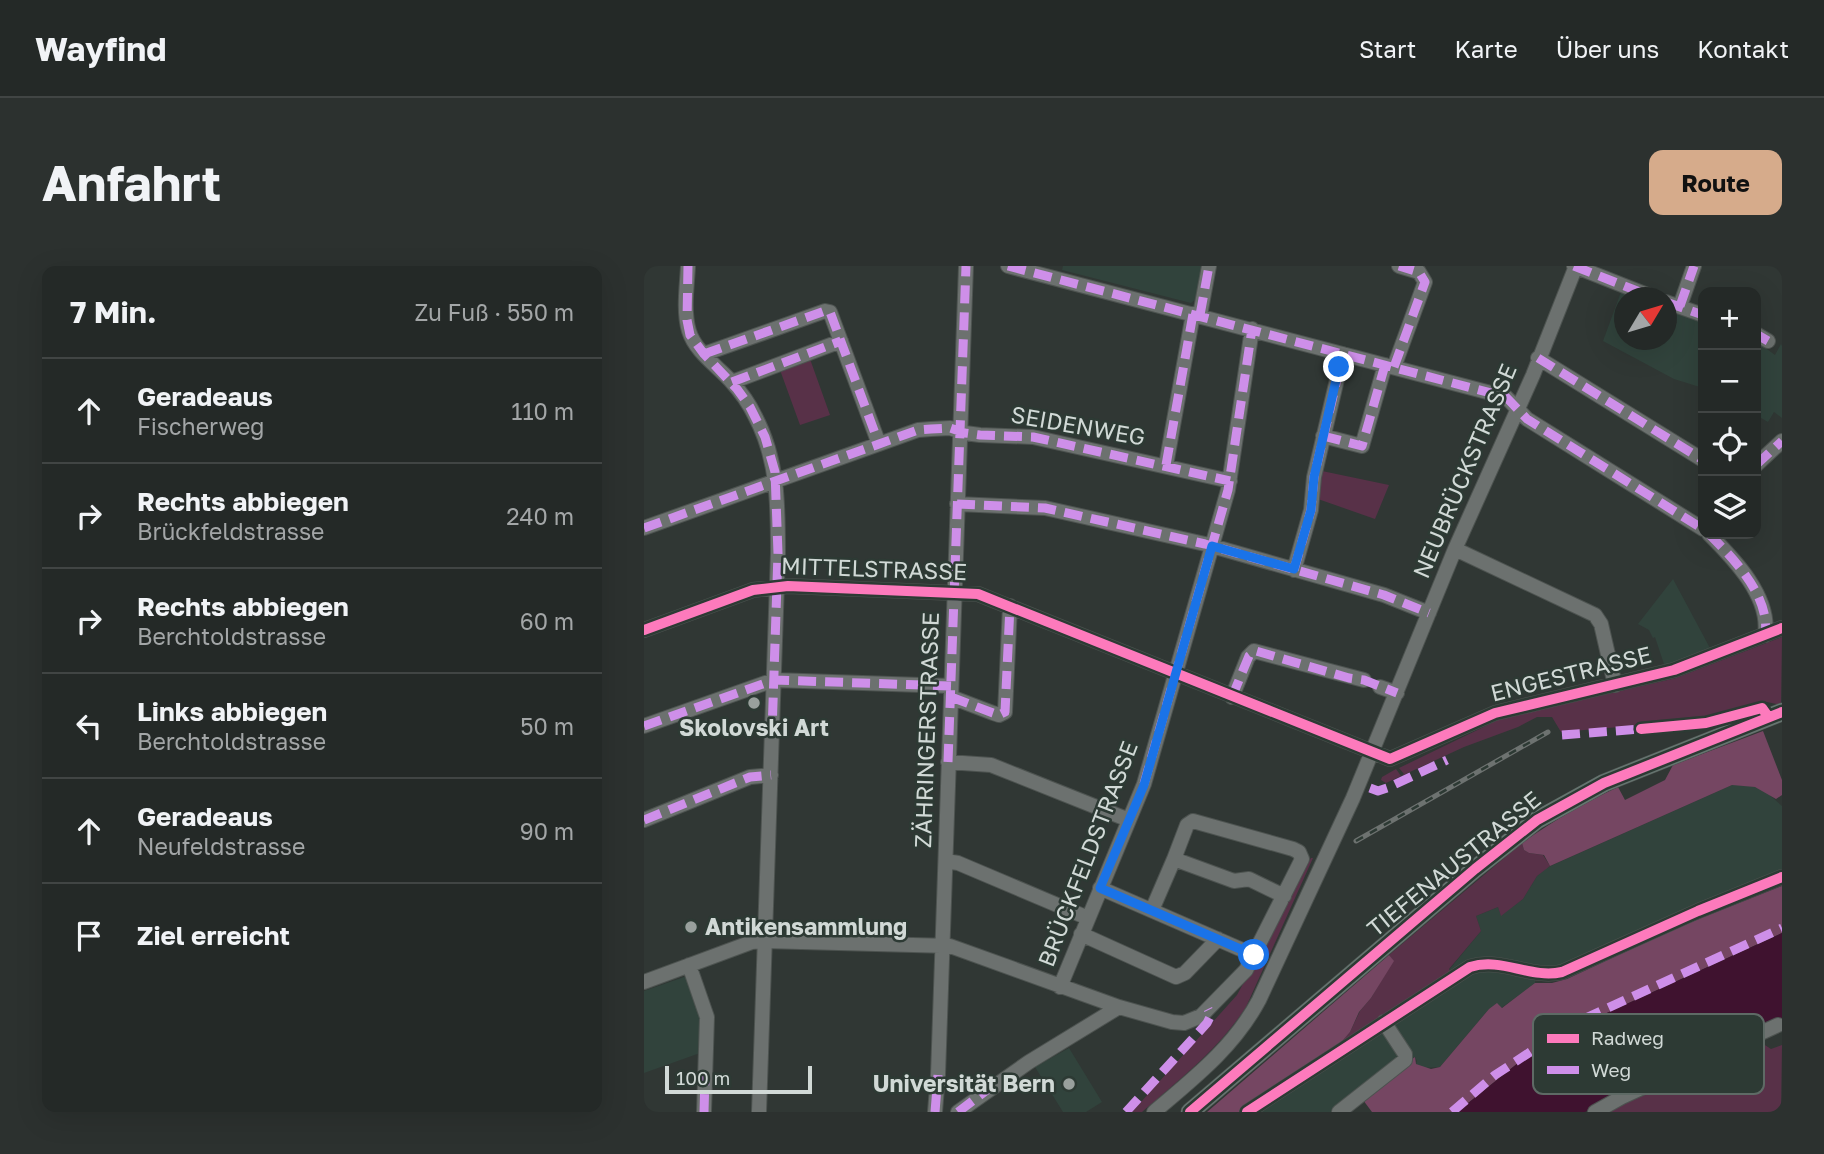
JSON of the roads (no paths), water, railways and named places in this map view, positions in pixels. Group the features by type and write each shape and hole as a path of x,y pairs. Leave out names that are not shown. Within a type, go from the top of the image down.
{"main road":[{"name":"TIEFENAUSTRASSE","path":"1190,1112 1475,869 1537,820 1604,783 1782,712"}],"street":[{"path":"688,266 688,327 694,342 746,400 760,426 774,465 776,481 778,520 774,680 759,1112"},
{"name":"ZÄHRINGERSTRASSE","path":"934,1112 943,946 966,266"},
{"path":"1008,266 1506,397 1527,419 1698,526"},
{"path":"1166,465 1209,266"},
{"path":"1323,436 1362,446 1389,366 1425,282 1419,272 1399,266"},
{"path":"1575,266 1628,287"},
{"name":"NEUBRÜCKSTRASSE","path":"1154,1112 1220,1055 1246,1022 1259,1000 1372,754 1455,549 1517,409 1575,266"},
{"path":"1677,297 1694,266"},
{"path":"1677,305 1698,313"},
{"path":"704,354 825,311 830,312 878,444"},
{"name":"BRÜCKFELDSTRASSE","path":"1060,987 1144,785 1230,481 1233,442 1252,329"},
{"path":"732,382 841,341"},
{"path":"1294,569 1311,510 1323,436 1343,354"},
{"path":"1538,358 1698,457"},
{"name":"SEIDENWEG","path":"644,528 924,429 950,428 959,432 1033,437 1230,481"},
{"path":"1761,460 1782,441"},
{"path":"957,504 1045,508 1212,546 1384,596 1429,613"},
{"path":"1714,539 1741,567 1765,611 1765,635"},
{"path":"1455,549 1598,617 1615,684"},
{"name":"MITTELSTRASSE","path":"644,630 753,590 776,586 978,594 1372,754"},
{"path":"644,726 774,680 951,692 999,715 1005,712 1010,606"},
{"name":"ENGESTRASSE","path":"1372,754 1393,759 1495,713 1674,670 1782,628"},
{"path":"1232,696 1249,656 1256,651 1364,680"},
{"path":"1380,687 1397,694"},
{"path":"948,762 991,765 1129,820"},
{"path":"644,820 750,778 771,775"},
{"path":"644,982 752,942 950,946 1118,1007 1176,1023 1189,1022 1201,1016 1245,970 1301,863 1300,854 1293,849 1193,821 1187,825 1152,910"},
{"path":"1174,859 1234,881 1249,879 1284,896"},
{"path":"946,861 958,863 1088,918"},
{"path":"1247,1112 1471,967 1490,963 1535,974 1562,972 1782,877"},
{"path":"1100,888 1254,955"},
{"path":"1081,934 1178,977 1218,939"},
{"path":"689,965 707,1017 704,1112"},
{"path":"958,1112 1029,1062 1118,1007"},
{"path":"1339,1112 1405,1060 1405,1054 1384,1022"},
{"path":"1764,1031 1778,1025"},
{"path":"1595,1112 1630,1094"}],"railway":[{"path":"1356,841 1548,732"}],"place":[{"name":"Skolovski Art","path":"754,703"},
{"name":"Antikensammlung","path":"691,927"},
{"name":"Universität Bern","path":"1069,1084"}]}
